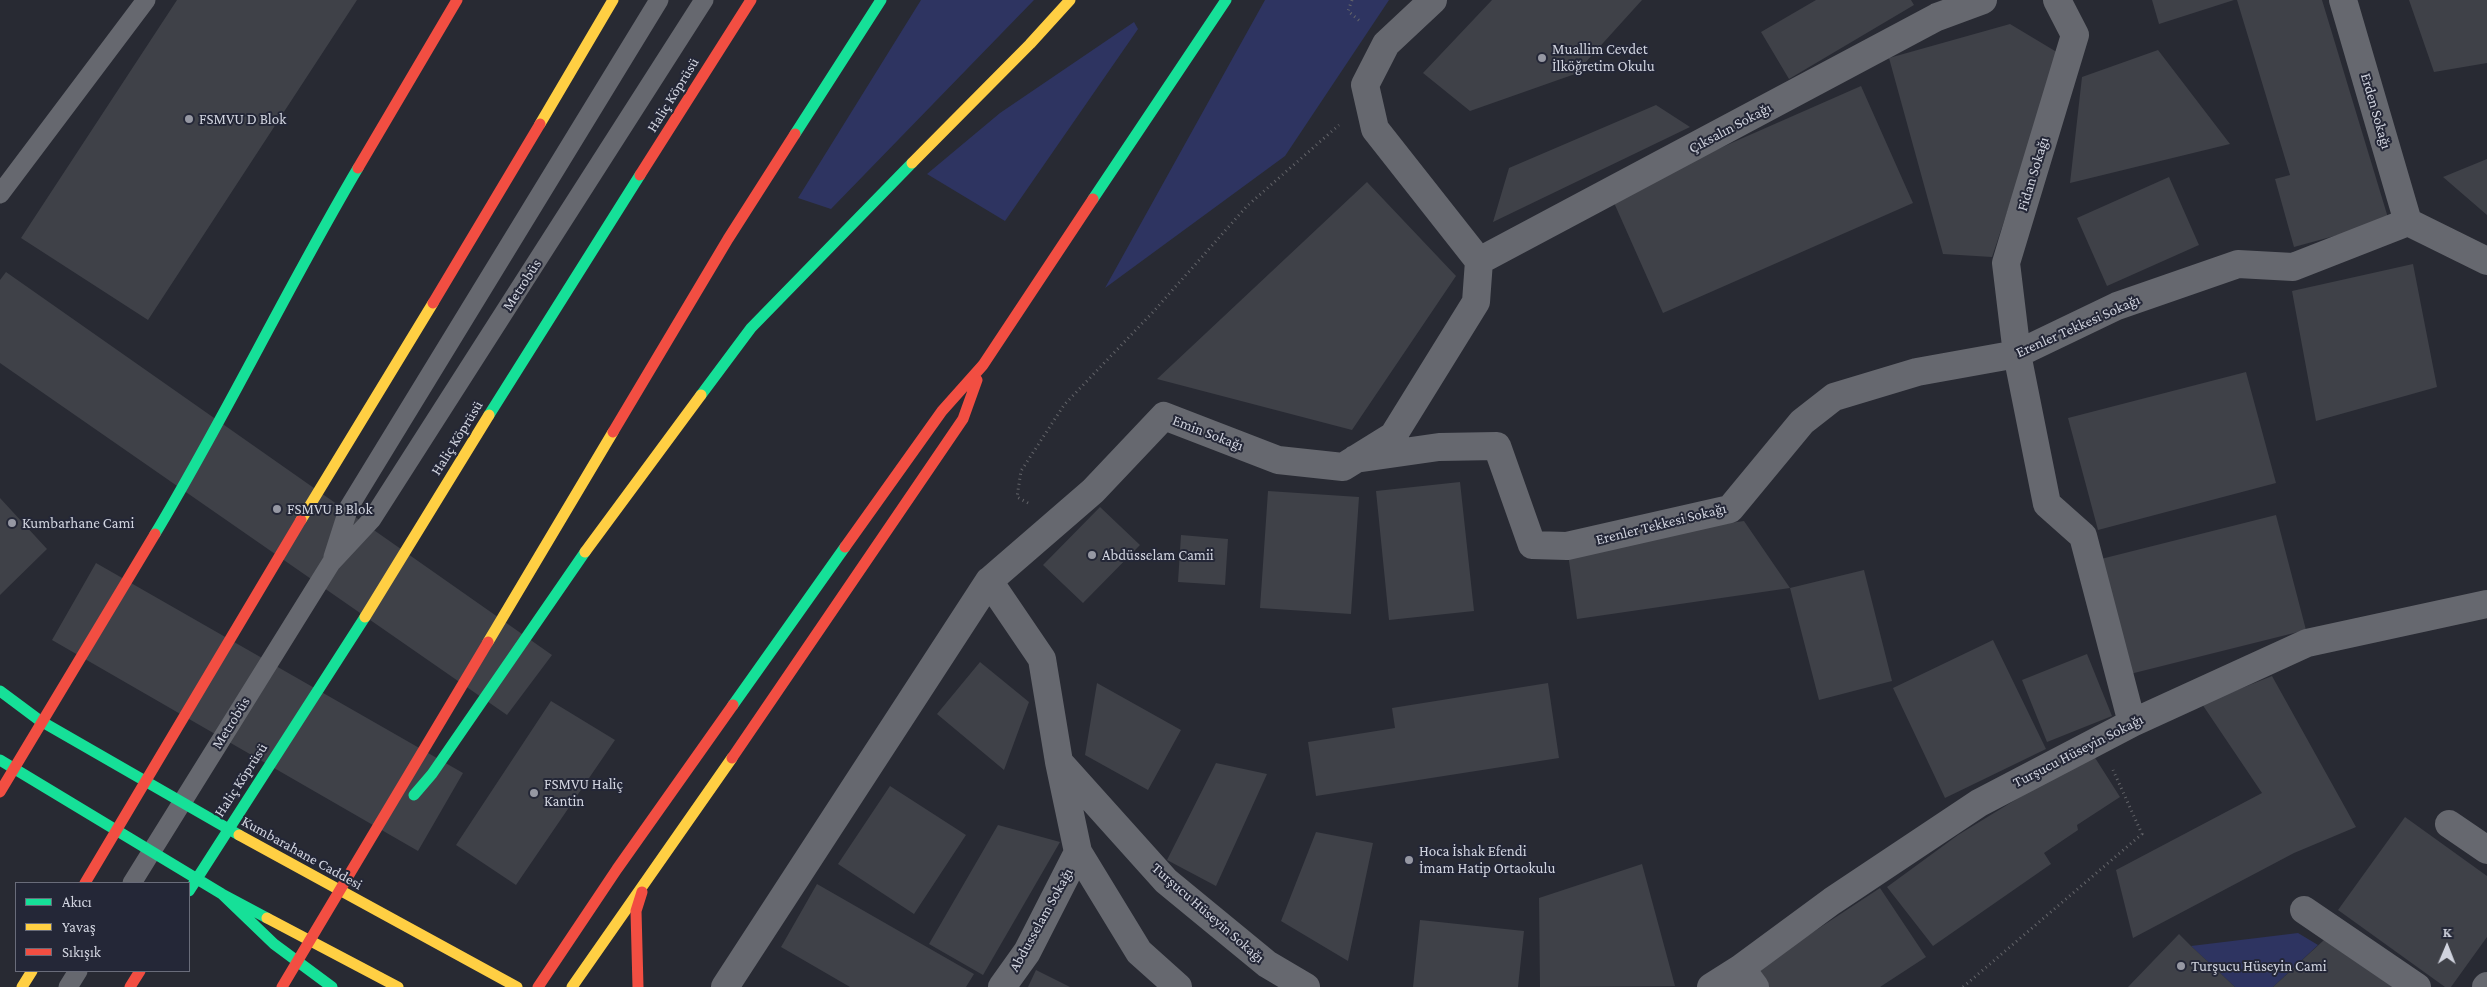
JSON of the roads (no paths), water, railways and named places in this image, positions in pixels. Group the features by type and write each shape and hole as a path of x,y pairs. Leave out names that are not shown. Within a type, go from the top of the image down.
{"main road":[{"path":"85,882 322,484 462,257 613,0"},
{"name":"Haliç Köprüsü","path":"190,889 361,624 544,326 751,0"},
{"path":"282,987 365,850 509,604 616,431 728,239 881,0"},
{"path":"365,850 432,774 593,540 752,328 798,278 1030,44 1070,0"},
{"path":"538,987 617,869 884,491 942,411 983,365 1226,0"},
{"path":"0,792 198,463 328,219 453,4"},
{"path":"572,987 781,688 963,419 983,365"},
{"name":"Kumbarahane Caddesi","path":"0,691 39,720 238,835 518,987"},
{"path":"0,760 222,894 398,987"},
{"path":"638,987 636,911 647,878"},
{"path":"222,894 274,944 332,987"},
{"path":"22,987 31,972"},
{"path":"130,987 139,972"}],"street":[{"path":"1433,0 1386,44 1365,85 1375,129 1479,261"},
{"name":"Çıksalın Sokağı","path":"1479,261 1937,17 1983,0"},
{"name":"Fidan Sokağı","path":"2057,0 2075,35 2006,263 2017,354 2047,504 2083,536 2132,723"},
{"name":"Erden Sokağı","path":"2344,0 2408,222"},
{"path":"2408,222 2487,261"},
{"name":"Erenler Tekkesi Sokağı","path":"1355,459 1439,447 1497,446 1532,544 1566,546 1730,510 1802,422 1834,397 1917,372 2017,354 2117,306 2238,264 2293,267 2408,222"},
{"name":"Emin Sokağı","path":"725,987 989,581 1093,491 1164,416 1278,460 1343,467 1393,436 1476,302 1479,261"},
{"path":"989,581 1042,659 1059,762 1078,852 1139,952 1178,987"},
{"name":"Turşucu Hüseyin Sokağı","path":"1711,987 1748,978 1832,901 1978,803 2132,723 2307,643 2487,604"},
{"name":"Turşucu Hüseyin Sokağı","path":"1059,762 1166,881 1267,964 1306,987"},
{"path":"2449,824 2487,850"},
{"name":"Abdusselam Sokağı","path":"1002,987 1027,952 1078,852"},
{"path":"2304,910 2417,987"}],"lane":[{"path":"0,194 146,0"},
{"name":"Metrobüs","path":"331,563 349,507 660,0"},
{"name":"Metrobüs","path":"133,882 331,563 372,519 704,0"},
{"path":"68,987 77,972"}],"place":[{"name":"Muallim Cevdet İlköğretim Okulu","path":"1542,58"},
{"name":"FSMVU D Blok","path":"189,119"},
{"name":"FSMVU B Blok","path":"277,509"},
{"name":"Kumbarhane Cami","path":"12,523"},
{"name":"Abdüsselam Camii","path":"1092,555"},
{"name":"FSMVU Haliç Kantin","path":"534,793"},
{"name":"Hoca İshak Efendi İmam Hatip Ortaokulu","path":"1409,860"},
{"name":"Turşucu Hüseyin Cami","path":"2181,966"}]}
